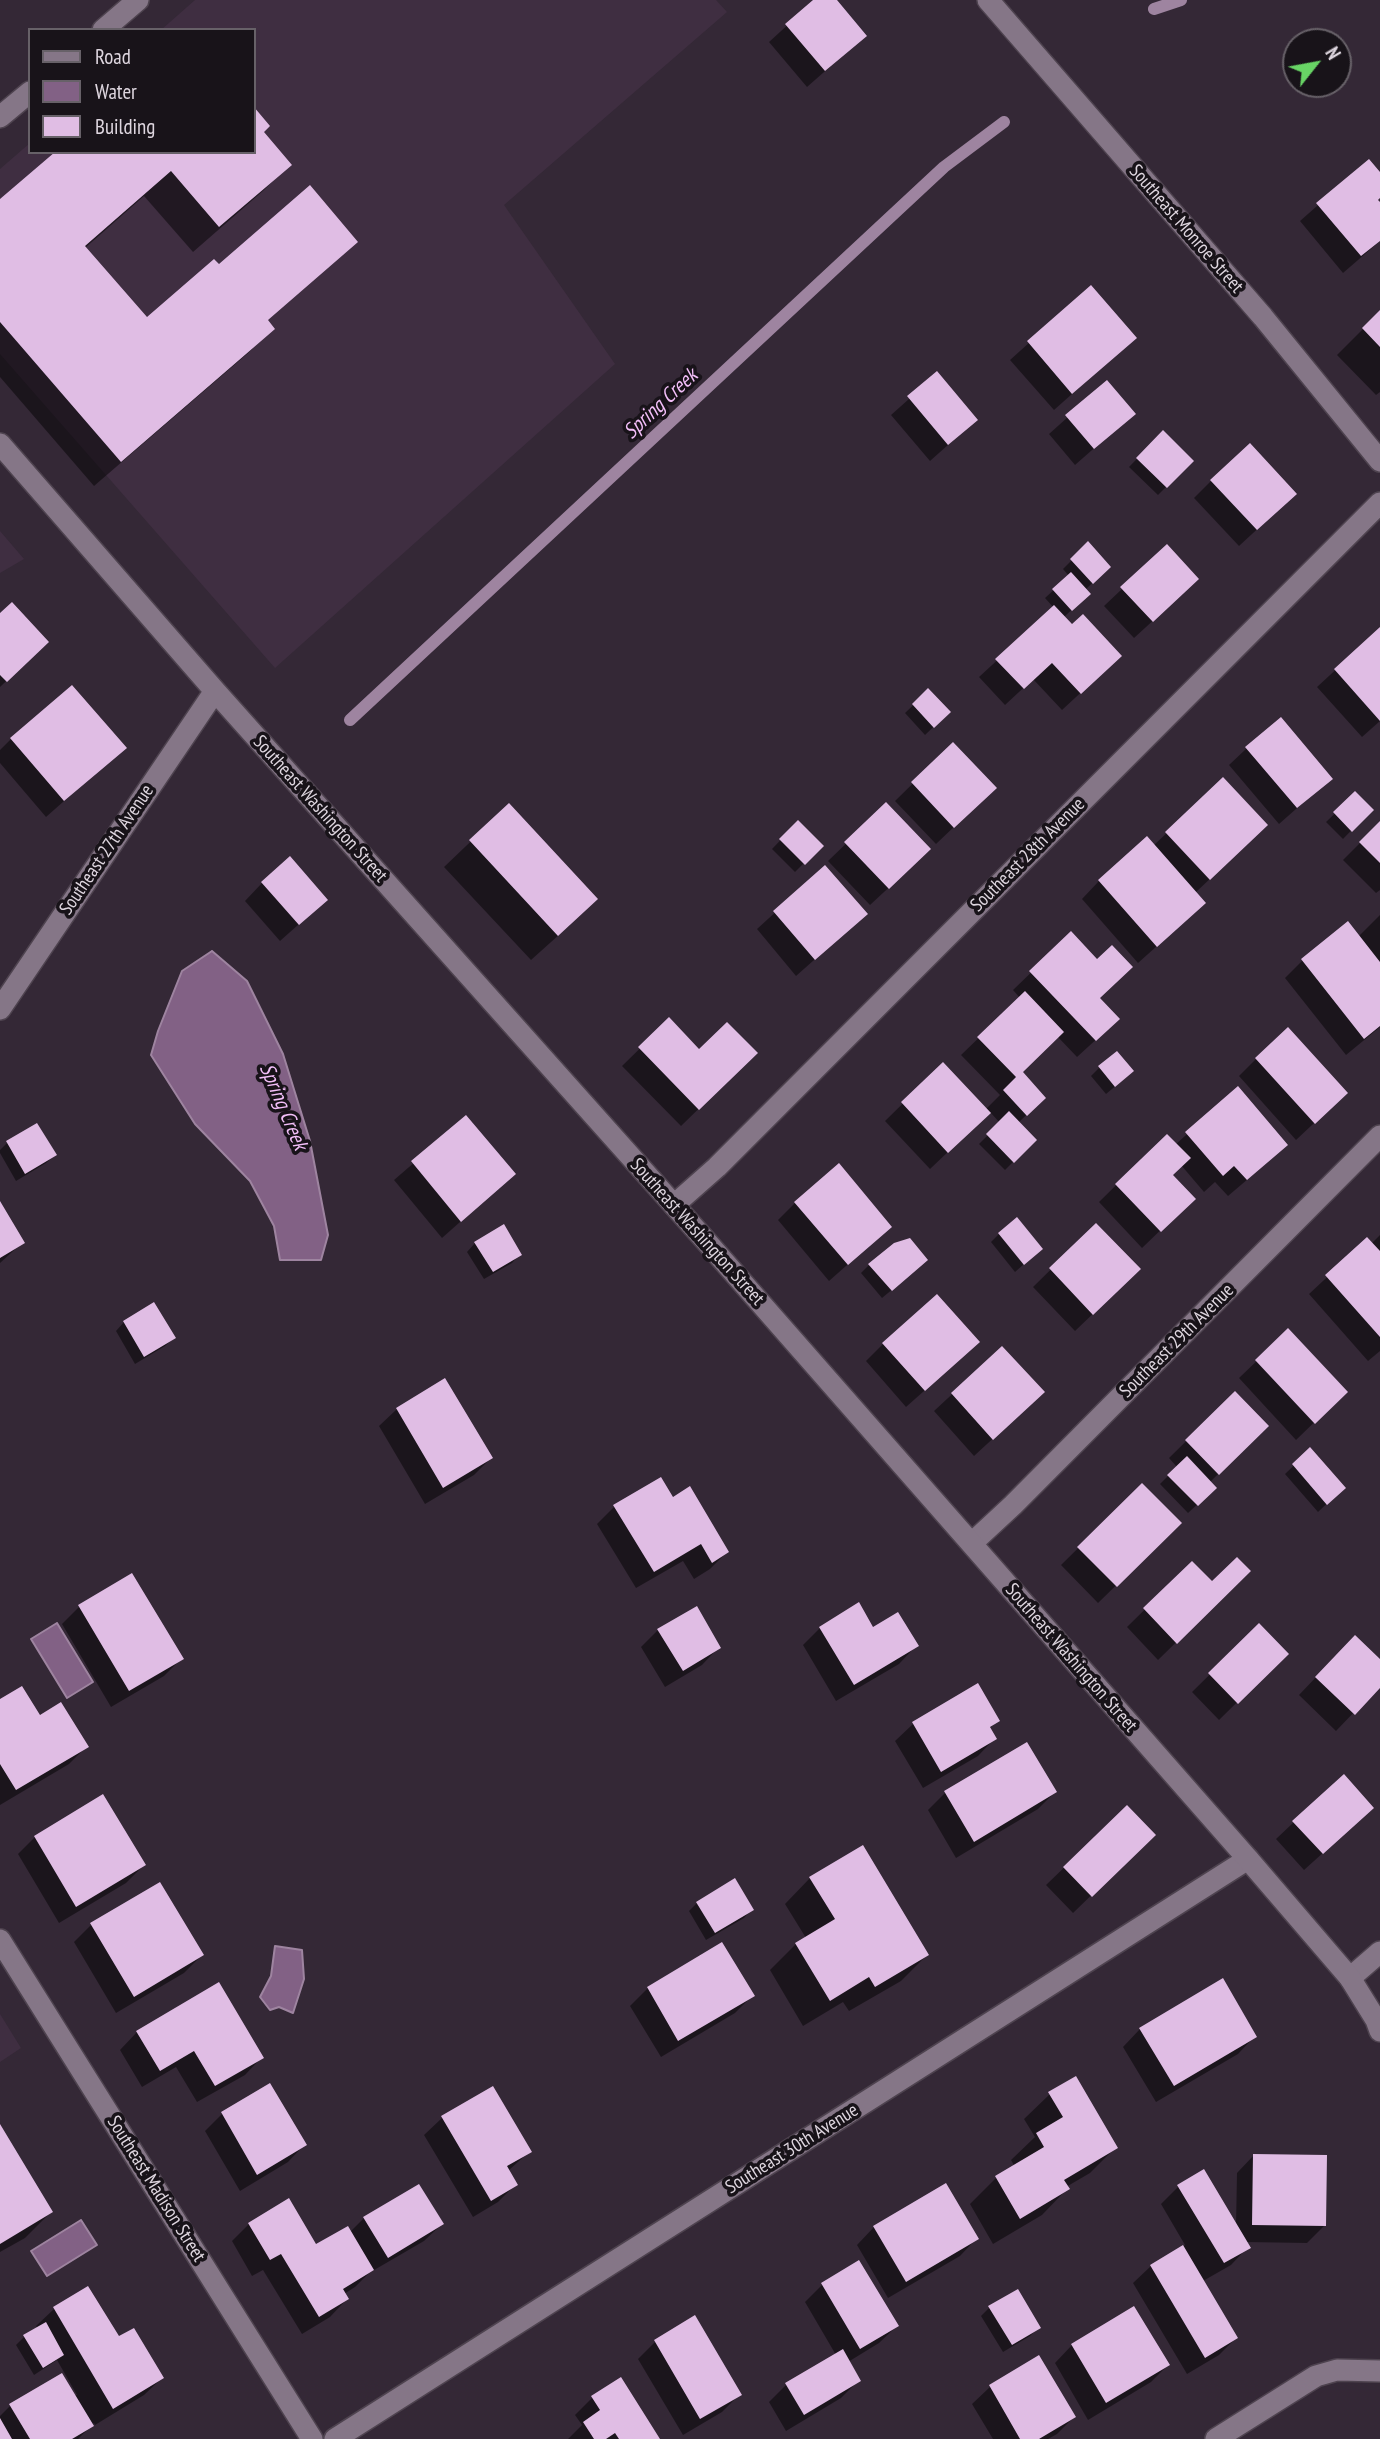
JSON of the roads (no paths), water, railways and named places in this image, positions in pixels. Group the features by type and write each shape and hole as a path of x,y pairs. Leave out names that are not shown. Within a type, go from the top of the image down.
{"street":[{"path":"105,28 138,0"},
{"name":"Southeast Monroe Street","path":"988,0 1263,317 1380,461"},
{"path":"0,117 28,94"},
{"name":"Southeast Washington Street","path":"0,444 215,691 674,1205 1248,1860 1350,1978 1380,2031"},
{"name":"Southeast 28th Avenue","path":"674,1205 717,1167 1380,503"},
{"name":"Southeast 27th Avenue","path":"0,1009 215,691"},
{"name":"Southeast 29th Avenue","path":"972,1544 1380,1136"},
{"name":"Southeast 30th Avenue","path":"335,2439 1248,1860"},
{"name":"Southeast Madison Street","path":"0,1940 312,2439"},
{"path":"1350,1978 1380,1952"},
{"path":"1216,2439 1315,2376 1337,2370 1380,2371"}],"water":[{"path":"212,951 247,981 283,1054 310,1141 328,1235 321,1260 280,1260 274,1226 250,1181 195,1124 151,1055 182,971"},
{"path":"57,1623 93,1682 67,1698 31,1639"},
{"path":"275,1946 302,1950 304,1979 293,2013 279,2007 270,2010 260,1997 271,1976"},
{"path":"81,2220 97,2245 47,2276 31,2251"}],"waterway":[{"name":"Spring Creek","path":"1154,9 1181,0"},
{"name":"Spring Creek","path":"350,720 944,167 1004,122"}]}
